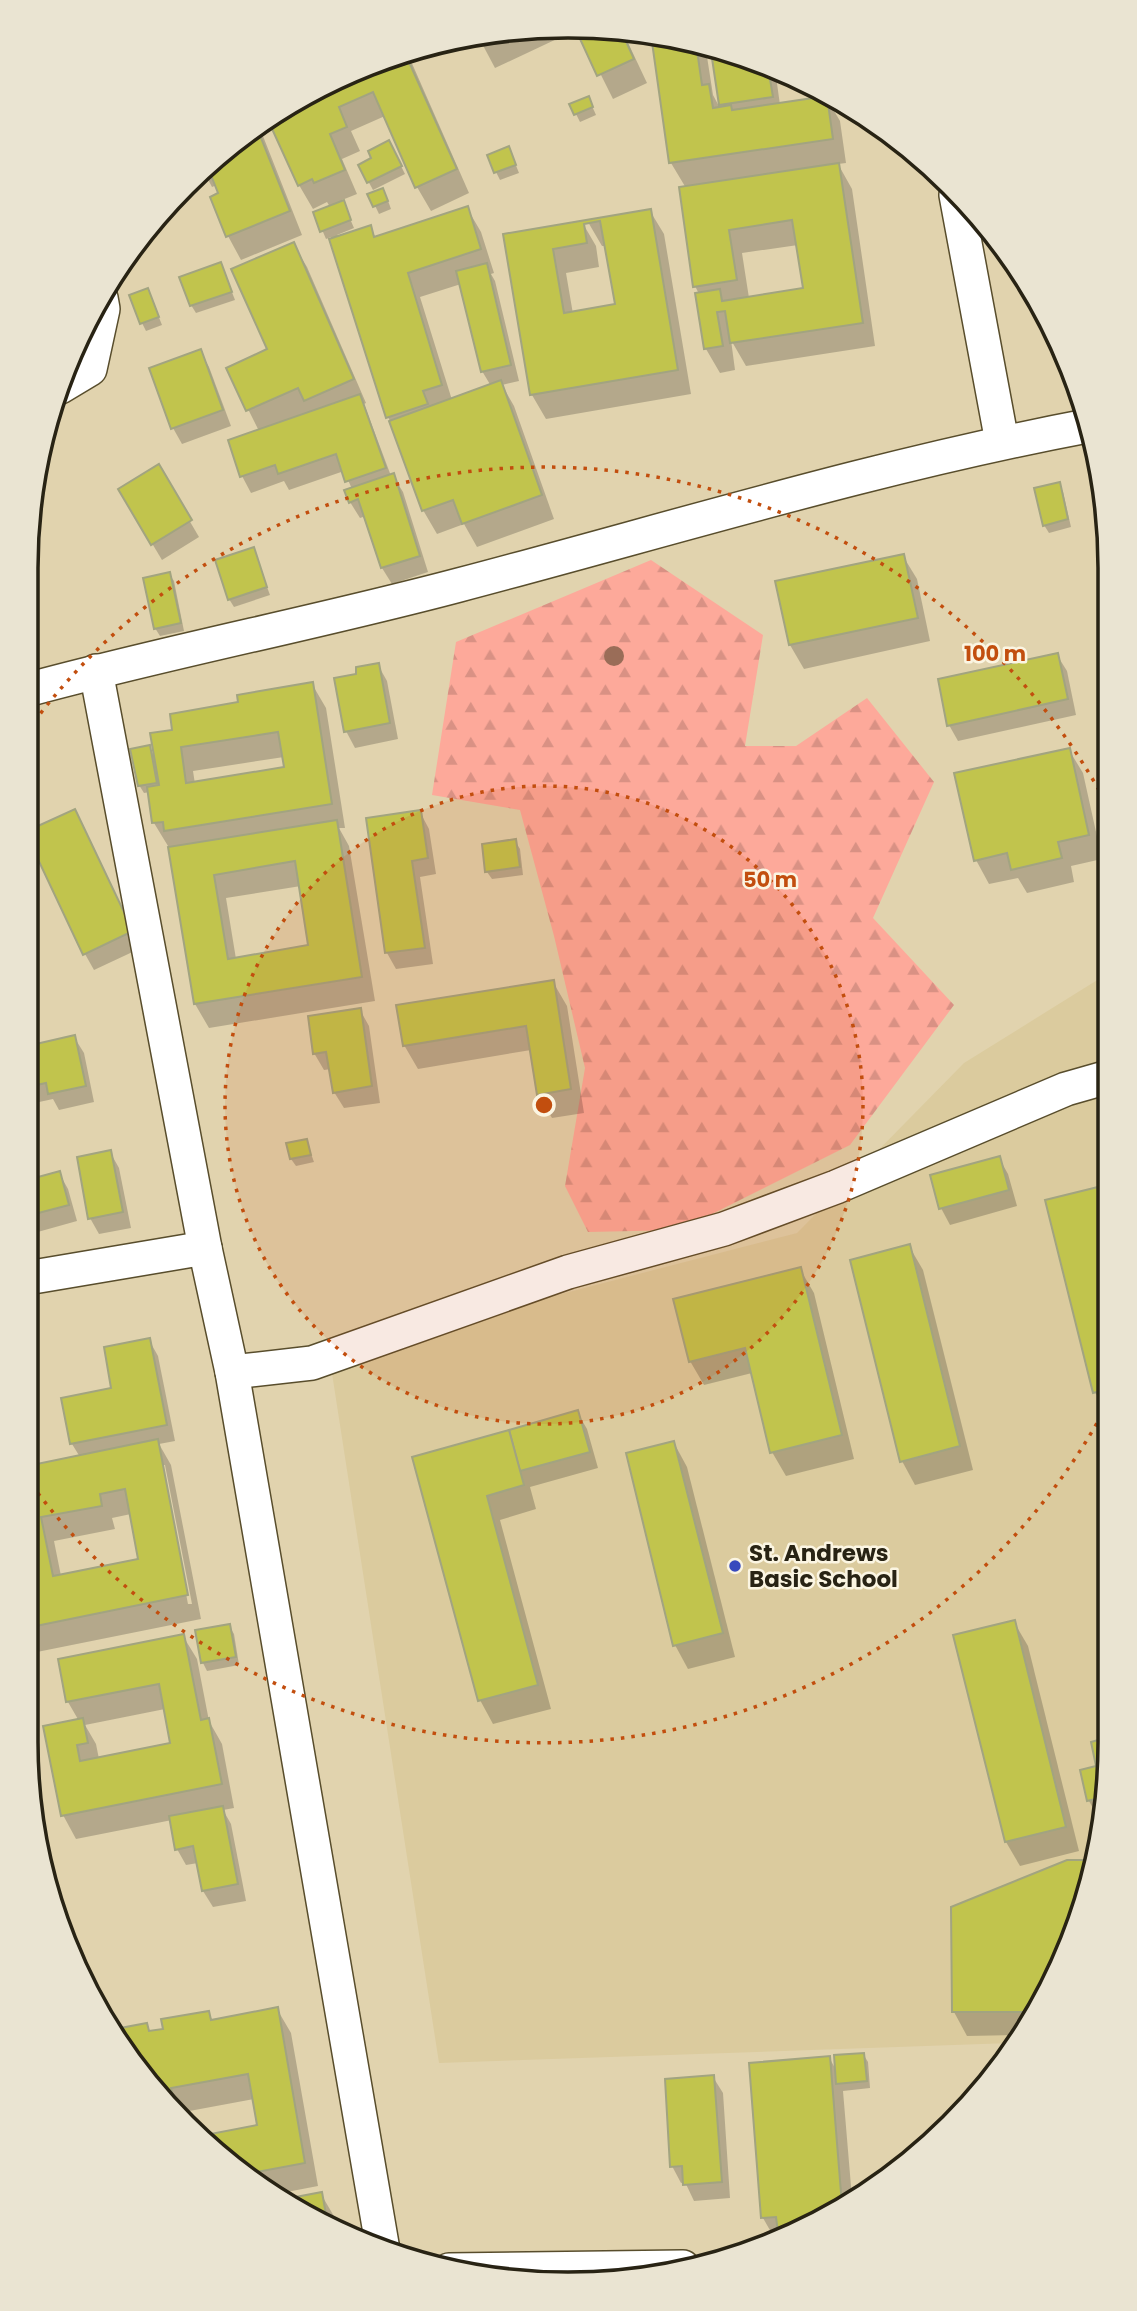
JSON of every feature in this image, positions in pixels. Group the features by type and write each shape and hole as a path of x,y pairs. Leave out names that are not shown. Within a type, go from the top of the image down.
{"street":[{"path":"959,211 1002,442"},
{"path":"74,378 90,369 101,320"},
{"path":"38,687 456,586 724,512 1002,442 1079,428"},
{"path":"96,671 205,1248 232,1372 381,2238"},
{"path":"232,1372 312,1363 568,1272 724,1229 836,1187 1066,1089 1098,1080"},
{"path":"38,1276 205,1248"},
{"path":"513,2269 641,2268"}],"shaded area":[{"name":"St. Andrews Basic School","path":"1098,980 1097,1777 1094,1812 1080,1880 1070,1913 1044,1977 1005,2043 439,2063 329,1354 797,1233 964,1063"}],"green space":[{"path":"651,560 763,635 745,746 796,746 867,698 934,782 873,918 954,1005 850,1145 680,1230 588,1232 565,1186 585,1068 554,936 520,810 432,795 456,642"}],"building":[{"path":"580,39 626,42 634,59 597,76"},
{"path":"652,46 698,55 702,85 709,84 713,108 731,105 732,110 812,98 829,107 833,139 669,163"},
{"path":"712,59 770,79 773,97 719,105"},
{"path":"410,63 457,169 415,188 373,92 339,107 347,127 330,134 345,170 314,183 312,179 298,186 272,129 334,93"},
{"path":"589,96 593,107 574,115 569,104"},
{"path":"261,137 290,211 226,237 210,197 218,193 212,177"},
{"path":"389,140 402,166 367,183 358,165 371,158 368,151"},
{"path":"509,146 516,165 494,173 487,155"},
{"path":"839,163 863,323 730,343 725,311 717,312 723,346 704,349 695,293 720,289 722,301 803,288 792,220 729,230 737,280 693,287 679,187"},
{"path":"383,188 388,201 373,207 367,194"},
{"path":"344,200 351,220 320,232 313,212"},
{"path":"468,206 481,249 408,273 442,385 423,391 428,404 386,418 329,239 371,225 374,237"},
{"path":"651,209 678,370 530,395 503,234","holes":["600,221 615,304 564,313 553,249 587,243 584,224"]},
{"path":"294,242 354,379 304,401 298,388 246,411 226,368 267,349 231,269"},
{"path":"221,262 232,292 190,306 179,277"},
{"path":"487,263 511,365 481,372 456,271"},
{"path":"148,288 159,317 140,324 129,295"},
{"path":"201,349 223,410 171,429 149,368"},
{"path":"501,380 542,495 462,524 453,500 422,511 389,421"},
{"path":"360,394 386,468 345,482 336,454 278,474 275,465 240,477 228,440"},
{"path":"159,464 192,520 151,545 118,489"},
{"path":"394,473 420,556 381,568 358,499 349,503 344,490"},
{"path":"1060,482 1068,519 1043,526 1034,488"},
{"path":"254,547 267,587 228,600 215,560"},
{"path":"904,554 918,618 789,645 775,581"},
{"path":"170,572 181,623 154,629 143,578"},
{"path":"1058,653 1068,699 947,726 938,679"},
{"path":"379,663 390,723 344,732 334,678 356,674 356,667"},
{"path":"313,682 332,804 164,831 163,822 152,823 147,787 159,785 150,733 172,730 170,714 238,702 237,695","holes":["278,732 284,767 186,783 181,747"]},
{"path":"150,745 157,783 138,786 130,749"},
{"path":"1070,748 1089,835 1058,842 1062,858 1011,870 1007,853 974,861 954,773"},
{"path":"75,809 133,931 83,955 38,859 38,826"},
{"path":"421,810 428,858 412,861 425,948 385,953 366,818"},
{"path":"337,820 362,977 194,1004 168,847","holes":["295,861 308,945 228,959 214,875"]},
{"path":"516,839 520,867 485,872 482,844"},
{"path":"554,980 571,1089 537,1095 526,1026 403,1046 396,1005"},
{"path":"361,1008 372,1086 333,1093 326,1052 313,1054 308,1016"},
{"path":"75,1035 86,1086 48,1094 46,1083 38,1085 38,1043"},
{"path":"307,1139 311,1155 290,1159 286,1143"},
{"path":"111,1150 123,1212 88,1219 77,1157"},
{"path":"1000,1156 1009,1190 939,1209 930,1175"},
{"path":"60,1171 69,1205 38,1213 38,1177"},
{"path":"1098,1187 1098,1392 1093,1393 1045,1200"},
{"path":"910,1244 960,1446 900,1462 850,1260"},
{"path":"801,1267 842,1435 770,1453 745,1348 689,1362 673,1299"},
{"path":"150,1338 167,1425 70,1444 61,1398 111,1388 104,1347"},
{"path":"578,1410 590,1452 520,1471 509,1430"},
{"path":"509,1430 524,1485 487,1496 538,1685 478,1701 412,1457"},
{"path":"158,1439 188,1595 38,1626 38,1464","holes":["125,1489 138,1559 53,1576 41,1517 102,1506 100,1494"]},
{"path":"674,1441 723,1633 673,1646 626,1453"},
{"path":"1015,1620 1066,1827 1005,1842 953,1635"},
{"path":"230,1624 236,1657 201,1663 195,1630"},
{"path":"184,1634 201,1720 209,1718 222,1784 61,1816 43,1726 83,1718 88,1743 77,1745 80,1761 170,1743 159,1684 66,1702 58,1659"},
{"path":"1098,1740 1097,1777 1095,1799 1087,1801 1080,1770 1096,1766 1091,1742"},
{"path":"223,1806 238,1884 202,1891 193,1846 175,1850 169,1816"},
{"path":"1067,1860 1085,1860 1058,1945 1025,2012 952,2012 951,1907"},
{"path":"278,2007 305,2163 258,2172 211,2134 257,2125 248,2074 171,2088 172,2094 122,2028 147,2023 149,2031 163,2029 161,2019 209,2011 211,2020"},
{"path":"864,2053 867,2081 836,2084 834,2055"},
{"path":"830,2056 841,2196 778,2229 776,2217 761,2218 749,2063"},
{"path":"714,2075 722,2182 683,2185 682,2166 670,2167 665,2079"},
{"path":"322,2192 326,2214 303,2201 296,2197"}],"place":[{"name":"St. Andrews Basic School","path":"735,1566"}]}
